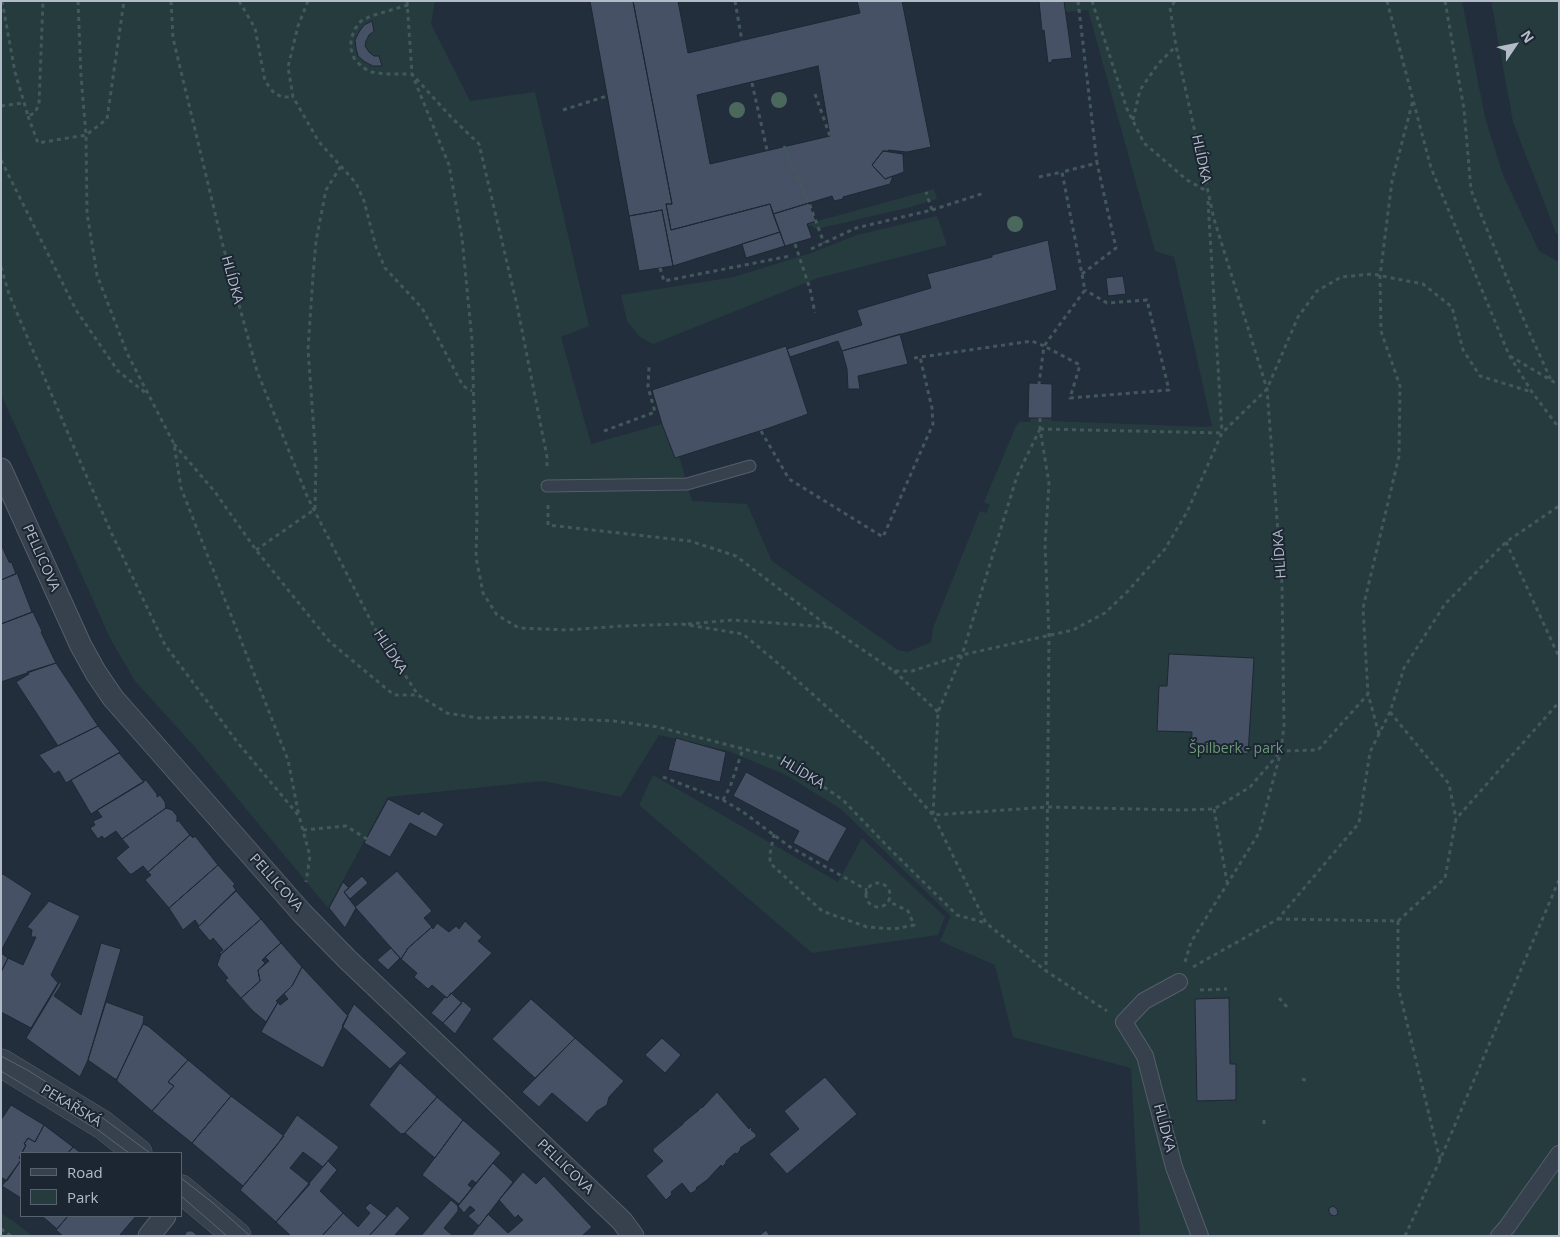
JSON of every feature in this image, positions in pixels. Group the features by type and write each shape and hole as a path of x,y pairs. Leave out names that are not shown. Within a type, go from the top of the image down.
{"street":[{"name":"PELLICOVA","path":"1,469 81,646 112,698 302,913 347,959 622,1221 633,1236"},
{"path":"1124,1022 1144,1001 1179,982"},
{"name":"HLÍDKA","path":"1124,1022 1145,1056 1174,1167 1200,1236"},
{"name":"PEKAŘSKÁ","path":"1,1063 103,1125 137,1152"},
{"path":"1499,1236 1559,1154"},
{"path":"182,1192 236,1236"},
{"path":"149,1236 164,1217"}],"lane":[{"path":"548,486 687,484 750,466"}],"path":[{"path":"2,1 15,72 23,103 38,143 86,135 107,119 124,1"},
{"path":"28,116 35,114 38,104 43,1"},
{"path":"78,1 86,135 87,213 97,275 127,353 174,444 215,492 256,550 330,642 394,695 418,695"},
{"name":"HLÍDKA","path":"171,1 176,47 222,242 256,371 307,496 374,627 418,695 447,713 478,718 614,721 658,727 783,759 843,800 957,915 986,923"},
{"path":"239,1 255,28 265,81 274,93 282,97 293,97"},
{"path":"308,1 298,26 288,66 293,97 319,142 356,183 364,201 376,247 386,268 422,308 463,386 472,391"},
{"path":"735,1 742,41"},
{"path":"1078,1 1097,163 1116,248 1082,274"},
{"path":"1092,1 1127,109 1144,143 1187,180 1208,191 1222,432"},
{"name":"HLÍDKA","path":"1175,1 1170,8 1176,46 1214,219 1266,389 1282,584 1284,724 1281,750 1258,833 1191,942 1179,982"},
{"path":"1387,1 1431,168 1509,355 1532,392 1559,428"},
{"path":"1445,1 1464,108 1471,190 1526,325 1551,380"},
{"path":"830,627 733,620 567,630 519,628 497,615 483,593 476,557 477,516 472,340 462,238 449,165 412,74 408,3 361,21 351,39 351,49 354,58 371,72 412,74 451,117 479,144 518,305 547,457 548,525 690,541 736,556 830,627 894,671 938,712"},
{"path":"1133,120 1140,90 1158,64 1176,46"},
{"path":"752,82 767,150"},
{"path":"815,94 830,136"},
{"path":"563,110 607,96"},
{"path":"1379,734 1368,694 1363,608 1399,456 1400,386 1381,331 1380,276 1392,181 1413,100"},
{"path":"1,106 23,103"},
{"path":"784,146 824,243"},
{"path":"1,160 76,310 118,371 150,396"},
{"path":"1039,177 1097,163"},
{"path":"256,550 315,509 316,460 308,349 313,276 316,241 326,190 341,166"},
{"path":"1039,384 1044,346 1085,290 1062,172"},
{"path":"926,192 932,210"},
{"path":"811,249 856,228 932,210 984,193"},
{"path":"795,244 810,289 815,313"},
{"path":"660,268 664,282 790,256"},
{"path":"1,267 9,294 110,532 165,645 238,743 299,816"},
{"path":"894,671 912,671 962,655 1072,630 1105,614 1165,549 1187,512 1222,432 1266,389 1298,317 1317,291 1341,277 1372,274 1424,284 1452,307 1463,350 1480,376 1532,392"},
{"path":"914,358 1032,341 1080,365 1070,398 1169,390 1147,300 1107,303 1085,290"},
{"path":"1509,355 1559,385"},
{"path":"761,431 789,478 883,537 933,424 932,408 920,357"},
{"path":"604,430 655,412 648,387 649,367"},
{"path":"1040,418 1048,483 1046,545 1049,635 1046,971"},
{"path":"1040,429 1222,432"},
{"path":"933,815 938,712 962,655 1017,476 1040,429"},
{"path":"174,444 181,488 288,760 299,816 310,856 302,913"},
{"path":"1179,982 1194,966 1278,918 1359,823 1370,752 1390,712 1404,668 1445,604 1506,542 1559,506"},
{"path":"1506,542 1559,657"},
{"path":"682,624 743,634 875,750 933,815 986,923 1046,971 1124,1022"},
{"path":"933,815 1048,807 1214,809 1250,787 1281,750 1318,750 1368,694"},
{"path":"1456,819 1559,702"},
{"path":"1278,918 1398,921 1445,878 1456,819 1449,784 1390,712"},
{"path":"723,800 730,787 743,748"},
{"path":"663,777 723,800 790,846 868,890"},
{"path":"1214,809 1227,883"},
{"path":"303,830 346,826 367,839"},
{"path":"774,834 770,863 822,910 867,927 894,930 914,925 908,912 888,901"},
{"path":"1405,1236 1557,891 1559,880"},
{"path":"881,883 889,890 888,901 881,907 874,906 866,897 868,890 873,884 881,883"},
{"path":"1398,921 1398,986 1440,1160"},
{"path":"1278,998 1287,1007"},
{"path":"1302,1079 1308,1081"},
{"path":"1264,1120 1264,1125"},
{"path":"1,1228 11,1236"}],"green space":[{"name":"Špilberk - park","path":"1,1 435,1 431,24 470,101 535,92 589,326 561,337 591,444 662,424 675,457 679,456 692,501 747,504 772,561 898,650 908,652 931,642 933,628 980,511 986,513 990,505 984,502 1016,426 1020,422 1030,422 1031,418 1052,418 1051,421 1212,426 1174,257 1155,251 1088,10 1065,12 1064,1 1462,1 1485,117 1503,175 1539,251 1559,262 1559,1236 1140,1236 1131,1068 1013,1037 995,965 940,941 951,916 841,809 786,775 728,751 659,735 621,797 543,781 388,797 328,908 194,746 135,681 110,638 1,394"},
{"path":"1491,1 1559,1 1559,235 1556,233 1513,122"},
{"path":"934,189 937,199 911,207 817,229 807,224"},
{"path":"937,216 947,245 818,278 653,344 640,337 627,321 621,295 734,277 811,253 857,235"},
{"path":"653,775 838,882 862,838 945,917 938,935 812,953 639,805"},
{"path":"1,1213 16,1223 32,1236 1,1236"}],"building":[{"path":"590,1 633,1 672,204 666,204 671,230 770,204 780,232 673,266 662,210 629,216"},
{"path":"633,1 678,1 688,53 860,13 857,1 902,1 931,147 907,152 883,151 872,165 885,179 893,176 890,184 843,197 843,199 834,201 832,196 773,214 770,204 671,230 666,204 672,204","holes":["818,66 830,136 710,164 697,95"]},
{"path":"1039,1 1064,1 1072,58 1052,60 1052,62 1048,63"},
{"path":"372,21 374,31 369,35 365,46 374,56 379,56 382,66 373,66 365,62 358,56 356,48 355,40 359,32 364,25"},
{"path":"883,151 903,154 904,172 885,179 872,165"},
{"path":"809,203 816,221 807,224 812,238 785,246 773,214"},
{"path":"662,210 673,266 639,271 629,216"},
{"path":"780,232 785,246 746,258 742,244"},
{"path":"1048,240 1057,290 842,351 838,341 790,357 787,349 862,325 857,310 931,288 927,274"},
{"path":"1123,276 1126,294 1108,296 1106,278"},
{"path":"900,334 908,364 858,376 860,389 848,389 847,369 842,351"},
{"path":"786,346 808,414 675,458 652,390"},
{"path":"1029,383 1052,384 1052,418 1028,418"},
{"path":"1,544 16,574 1,580"},
{"path":"17,573 32,612 1,624 1,580"},
{"path":"33,612 56,663 1,682 1,624"},
{"path":"1169,654 1254,658 1248,754 1191,749 1192,732 1157,731 1159,686 1167,686"},
{"path":"56,663 98,726 58,746 16,682 29,674 27,672"},
{"path":"98,726 120,752 66,783 59,771 54,774 39,755"},
{"path":"676,738 726,752 720,782 668,770"},
{"path":"119,753 144,782 91,814 71,780"},
{"path":"746,772 847,828 828,862 793,843 799,831 733,796"},
{"path":"146,780 157,794 157,797 160,795 165,802 166,808 122,839 116,831 104,839 102,836 98,839 90,828 95,825 93,821 102,817 97,810"},
{"path":"388,799 419,815 422,811 444,824 436,837 410,823 390,857 364,843"},
{"path":"166,808 172,810 177,816 177,822 178,820 190,835 148,872 143,866 130,874 116,858 129,847 122,839"},
{"path":"190,835 193,838 195,836 218,865 169,908 145,880 151,875 148,872"},
{"path":"218,865 235,884 233,886 236,890 199,926 195,920 183,930 169,908"},
{"path":"397,871 432,911 424,918 432,927 408,948 401,959 355,907"},
{"path":"3,874 32,893 1,951 1,876"},
{"path":"362,876 368,883 350,899 344,892"},
{"path":"343,882 349,888 344,892 356,908 345,928 329,908"},
{"path":"236,891 261,919 221,954 219,953 223,950 213,938 210,941 198,927"},
{"path":"49,901 80,916 51,975 58,983 31,1028 1,1012 1,972 8,958 23,965 36,937 31,937 32,930 27,927"},
{"path":"261,919 281,943 262,960 265,963 258,970 260,981 241,998 225,980 228,978 217,965 221,954"},
{"path":"465,921 482,937 478,941 492,953 447,998 432,985 428,989 414,977 417,973 401,959 408,948 432,927 433,929 437,923 449,932 456,926 459,929"},
{"path":"101,943 121,949 88,1060 80,1077 26,1038 61,980 61,985 54,996 81,1015"},
{"path":"281,943 302,967 292,986 276,1001 278,1002 266,1022 241,998 260,981 258,970 269,961 265,957"},
{"path":"391,948 400,958 388,970 377,960"},
{"path":"1,953 8,958 1,972"},
{"path":"302,967 348,1016 323,1068 261,1032 278,1002 280,1005 288,999 284,994 292,986"},
{"path":"451,993 462,1003 443,1023 431,1013"},
{"path":"1229,998 1230,1064 1236,1064 1236,1100 1197,1101 1195,999"},
{"path":"531,999 575,1038 535,1078 492,1039"},
{"path":"463,1001 472,1009 455,1034 443,1023"},
{"path":"106,1002 144,1016 143,1024 117,1079 88,1060"},
{"path":"354,1004 407,1053 390,1069 342,1026"},
{"path":"143,1024 148,1026 188,1060 168,1082 174,1086 152,1111 117,1081"},
{"path":"575,1038 624,1081 609,1097 607,1105 597,1111 587,1123 552,1093 539,1107 522,1092"},
{"path":"662,1038 681,1055 665,1073 645,1055"},
{"path":"188,1060 231,1096 192,1143 152,1111 174,1086 168,1082"},
{"path":"400,1063 437,1097 405,1133 401,1134 369,1105"},
{"path":"825,1077 857,1114 787,1174 769,1154 799,1129 784,1111"},
{"path":"717,1092 749,1129 751,1127 756,1137 740,1148 737,1154 735,1153 722,1167 721,1165 692,1193 682,1183 671,1192 672,1194 666,1200 646,1176 663,1161 653,1149 699,1110 697,1110 703,1107"},
{"path":"231,1096 284,1136 243,1186 192,1143"},
{"path":"437,1097 463,1120 435,1158 405,1133"},
{"path":"11,1105 44,1125 35,1142 28,1138 24,1144 26,1145 22,1152 20,1152 20,1162 7,1181 1,1177 1,1120"},
{"path":"297,1115 339,1147 323,1167 303,1152 290,1168 310,1184 276,1222 240,1190 277,1145"},
{"path":"463,1120 501,1153 476,1183 472,1180 468,1185 472,1188 459,1204 422,1175"},
{"path":"44,1125 73,1147 69,1152 22,1152 26,1145 24,1144 28,1138 35,1142"},
{"path":"73,1147 80,1152 69,1152"},
{"path":"20,1161 20,1197 2,1186"},
{"path":"328,1161 337,1170 320,1191 343,1213 322,1236 291,1236 276,1222"},
{"path":"493,1163 513,1182 479,1226 468,1216 475,1210 470,1206 464,1213 458,1206"},
{"path":"523,1172 536,1184 544,1176 592,1227 582,1236 473,1236 488,1214 508,1233 523,1220 518,1215 515,1218 499,1200"},
{"path":"451,1200 458,1206 458,1211 444,1228 453,1236 421,1236"},
{"path":"370,1203 387,1216 369,1236 322,1236 343,1213 358,1227 370,1213 365,1208"},
{"path":"397,1206 410,1218 394,1236 369,1236"},
{"path":"1333,1206 1337,1209 1338,1213 1335,1216 1329,1212 1329,1208"},
{"path":"43,1217 67,1217 57,1229"},
{"path":"67,1217 135,1217 119,1236 63,1236 56,1230"},
{"path":"766,1230 770,1236 759,1236"},
{"path":"187,1231 192,1231 198,1236 184,1236"}],"tram line":[{"path":"1,1056 29,1071 104,1119 149,1152"},
{"path":"1,1071 98,1130 128,1152"},
{"path":"182,1179 250,1236"},
{"path":"182,1197 227,1236"}]}
